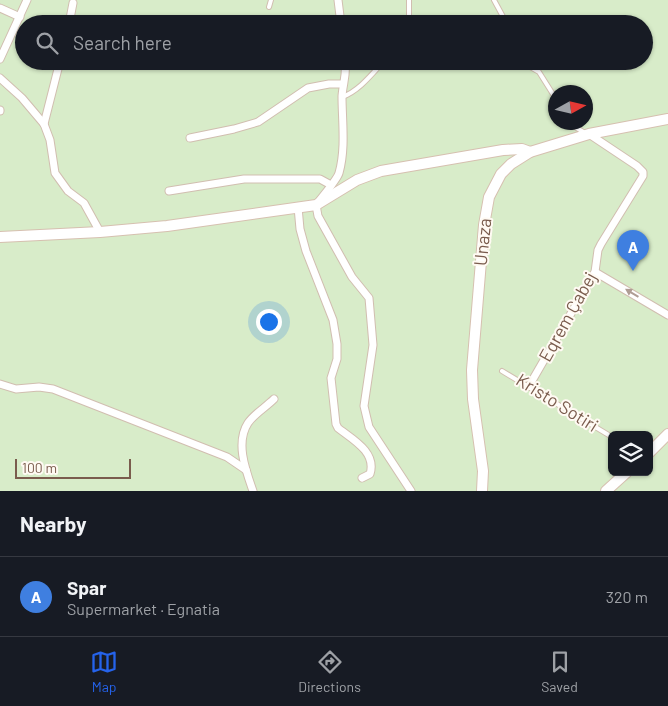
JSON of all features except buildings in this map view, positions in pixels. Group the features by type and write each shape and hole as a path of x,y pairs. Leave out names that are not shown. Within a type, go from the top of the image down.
{"main road":[{"name":"Unaza","path":"482,491 483,471 473,399 472,370 484,225 489,197 501,174 511,164 530,152 590,134 668,119"},
{"path":"0,237 100,232 167,226 298,207 316,204 358,180 381,171 503,150 522,149 530,152"},
{"path":"653,449 668,434"},
{"path":"606,491 623,476"}],"street":[{"path":"21,15 27,0"},
{"path":"338,0 340,15"},
{"path":"70,15 73,4"},
{"path":"0,8 16,15"},
{"path":"0,59 15,28"},
{"path":"44,124 58,70"},
{"path":"346,70 342,97 342,153 338,175 316,204 318,216 352,277 369,298 373,345 364,406 369,427 411,491"},
{"path":"0,78 22,98 44,124 50,140 55,173 68,190 84,203 100,232"},
{"path":"190,138 258,122 308,88 329,84 343,84"},
{"name":"Eqrem Çabej","path":"529,386 595,272 598,250 643,172 590,134"},
{"path":"169,191 244,179 320,179 330,185"},
{"path":"298,207 300,229 306,251 333,320 337,344 337,359 331,378 336,424 338,428 366,451 371,462 370,474 362,478"},
{"path":"595,272 668,315"},
{"path":"0,384 16,389 39,387 67,394 227,457 246,470"},
{"path":"254,491 246,470 242,441 244,430 249,422 274,399"}],"lane":[{"path":"268,7 271,0"},
{"path":"409,0 409,15"},
{"path":"494,0 502,15"},
{"path":"342,97 358,88 375,70"},
{"path":"536,70 539,72 548,86"},
{"path":"580,130 590,134"},
{"name":"Kristo Sotiri","path":"502,371 608,435"}],"green space":[{"path":"0,0 668,0 668,491 0,491"}],"place":[{"name":"Spar","path":"633,271"}]}
